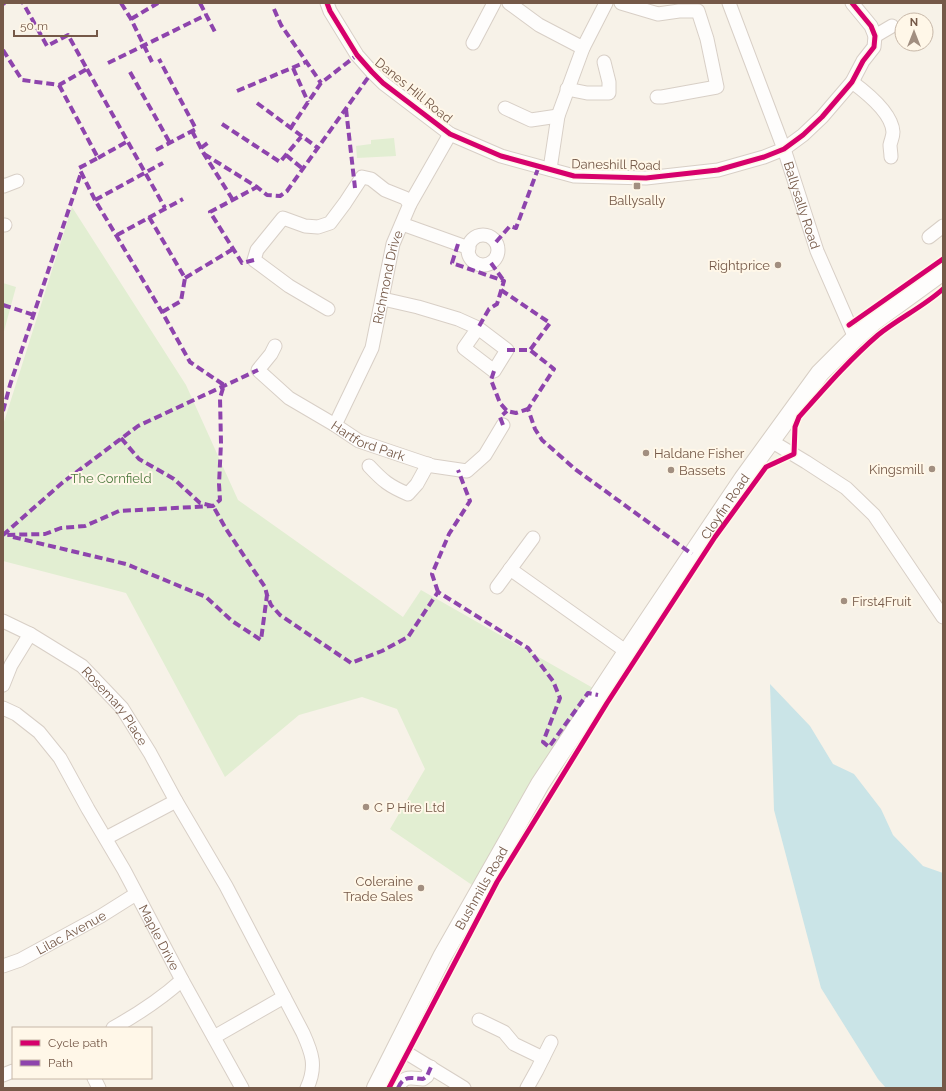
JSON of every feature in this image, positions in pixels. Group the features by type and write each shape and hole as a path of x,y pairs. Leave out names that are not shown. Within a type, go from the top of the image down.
{"main road":[{"name":"Cloyfin Road","path":"598,695 743,479 820,374 873,322 943,271"},
{"name":"Bushmills Road","path":"376,1088 442,957 540,784 598,695"}],"street":[{"name":"Danes Hill Road","path":"327,3 330,11 357,55 372,72 383,83 450,134"},
{"path":"473,43 494,3"},
{"path":"509,3 539,25 583,48"},
{"path":"550,169 558,116 567,89 583,48 606,3"},
{"path":"621,3 658,14 679,11 698,11 706,38 717,87 662,98 657,97"},
{"name":"Ballysally Road","path":"729,3 784,149 817,251 855,338"},
{"path":"852,3 871,26 875,36 892,26"},
{"name":"Daneshill Road","path":"450,134 501,156 574,176 646,178 718,170 764,157 784,149 803,135 822,117 852,82 863,61 874,47 875,36"},
{"path":"567,89 587,93 609,93 609,82 604,62"},
{"path":"852,82 864,91 881,108 891,123 893,137 890,145 891,157"},
{"path":"505,108 531,120 558,116"},
{"name":"Richmond Drive","path":"335,425 372,348 393,244 410,204 450,134"},
{"path":"328,309 289,286 254,260 256,250 283,218 305,226 318,227 330,223 362,177 371,179 386,190 405,198 410,204"},
{"path":"3,187 17,181"},
{"path":"402,224 469,248"},
{"path":"929,237 943,226"},
{"path":"383,299 418,307 458,319 478,328"},
{"name":"Hartford Park","path":"276,346 258,370 289,398 359,441 428,464 467,471 485,455 503,425"},
{"path":"771,441 846,488 874,515 943,617"},
{"path":"369,466 382,480 393,488 408,494 417,484 428,464"},
{"path":"497,587 533,538"},
{"path":"510,569 627,652"},
{"name":"Rosemary Place","path":"3,621 30,634 82,666 122,708 150,753 176,801 226,886 311,1050 313,1065 311,1078 307,1088"},
{"path":"3,684 11,665 30,634"},
{"name":"Maple Drive","path":"3,708 16,714 39,732 60,758 106,838 242,1088"},
{"path":"106,838 176,801"},
{"name":"Lilac Avenue","path":"3,966 20,960 101,916 136,894"},
{"path":"115,1027 134,1017 164,997 182,980"},
{"path":"214,1037 284,997"},
{"path":"479,1020 504,1032 514,1044 544,1058"},
{"path":"527,1088 551,1042"},
{"path":"397,1047 464,1088"},
{"path":"398,1088 400,1082 405,1078 410,1077 423,1079 427,1076 431,1067"},
{"path":"94,1079 99,1088"}],"green space":[{"path":"394,138 396,156 357,158 356,146 371,144 371,140"},
{"name":"The Cornfield","path":"72,207 186,385 238,500 403,617 421,590 593,688 472,885 390,829 425,769 397,709 362,697 299,715 225,777 126,593 3,561 3,425"},
{"path":"3,283 16,287 3,335"}],"water":[{"path":"770,684 810,726 833,764 854,774 881,809 893,835 923,866 943,873 943,1088 886,1088 878,1079 821,988 774,810"}],"marked path":[{"path":"3,50 22,80 59,85 87,69 68,35 47,46 23,3"},
{"path":"121,3 131,19 152,62"},
{"path":"131,19 158,3"},
{"path":"200,3 216,34"},
{"path":"274,9 281,25 321,83"},
{"path":"108,63 206,15"},
{"path":"290,129 321,83 357,55"},
{"path":"156,150 196,129 159,59"},
{"path":"237,91 306,62"},
{"path":"293,68 308,102"},
{"path":"87,69 165,208"},
{"path":"130,72 170,143"},
{"path":"204,154 257,187 267,195 280,196 287,191 372,72"},
{"path":"59,85 98,158 79,168 95,200 190,362 224,385 220,398 220,500 213,506 119,511 85,526 61,528 45,534 3,535 62,483 138,426 258,370"},
{"path":"257,103 318,148"},
{"path":"346,109 355,188"},
{"path":"222,124 280,162 301,137"},
{"path":"192,131 204,154 233,200"},
{"path":"98,158 128,141"},
{"path":"201,148 209,142"},
{"path":"286,155 303,169"},
{"path":"95,200 163,163"},
{"path":"496,242 510,226 516,228 539,166"},
{"path":"3,411 10,385 81,173"},
{"path":"254,260 242,263 210,212 257,187"},
{"path":"117,235 183,199"},
{"path":"149,217 185,278 181,301 162,312"},
{"path":"458,244 452,263 504,281 497,304 489,309 478,328"},
{"path":"185,278 233,249"},
{"path":"491,263 504,281"},
{"path":"501,290 550,323 530,350"},
{"path":"3,305 34,315"},
{"path":"507,350 530,350 554,369 528,409 535,429 542,440 575,469 692,554"},
{"path":"494,371 491,380 500,403 507,411 516,413 528,409"},
{"path":"503,425 500,417 507,411"},
{"path":"121,438 139,459 174,479 200,503 213,506 226,529 265,587 267,595"},
{"path":"438,592 432,574 449,534 470,501 458,470"},
{"path":"13,537 126,564 206,597 232,621 261,640 267,595 271,605 280,615 351,663 382,651 408,637 438,592 528,648 553,681 560,698 543,742 549,747 588,693 598,695"},
{"path":"398,1088 405,1079 423,1079 427,1076 431,1067"}],"cycle path":[{"path":"327,3 330,11 357,55 372,72 383,83 450,134 501,156 574,176 646,178 718,170 764,157 784,149 803,135 822,117 852,82 863,61 874,47 875,36 871,26 852,3"},
{"path":"849,325 943,259"},
{"path":"389,1088 497,882 607,703 715,537 766,467 794,454 795,427 799,417 827,385 878,335 943,289"}],"place":[{"name":"Ballysally","path":"637,186"},
{"name":"Rightprice","path":"778,265"},
{"name":"Haldane Fisher","path":"646,453"},
{"name":"Kingsmill","path":"932,469"},
{"name":"Bassets","path":"671,470"},
{"name":"First4Fruit","path":"844,601"},
{"name":"C P Hire Ltd","path":"366,807"},
{"name":"Coleraine Trade Sales","path":"421,888"}]}
